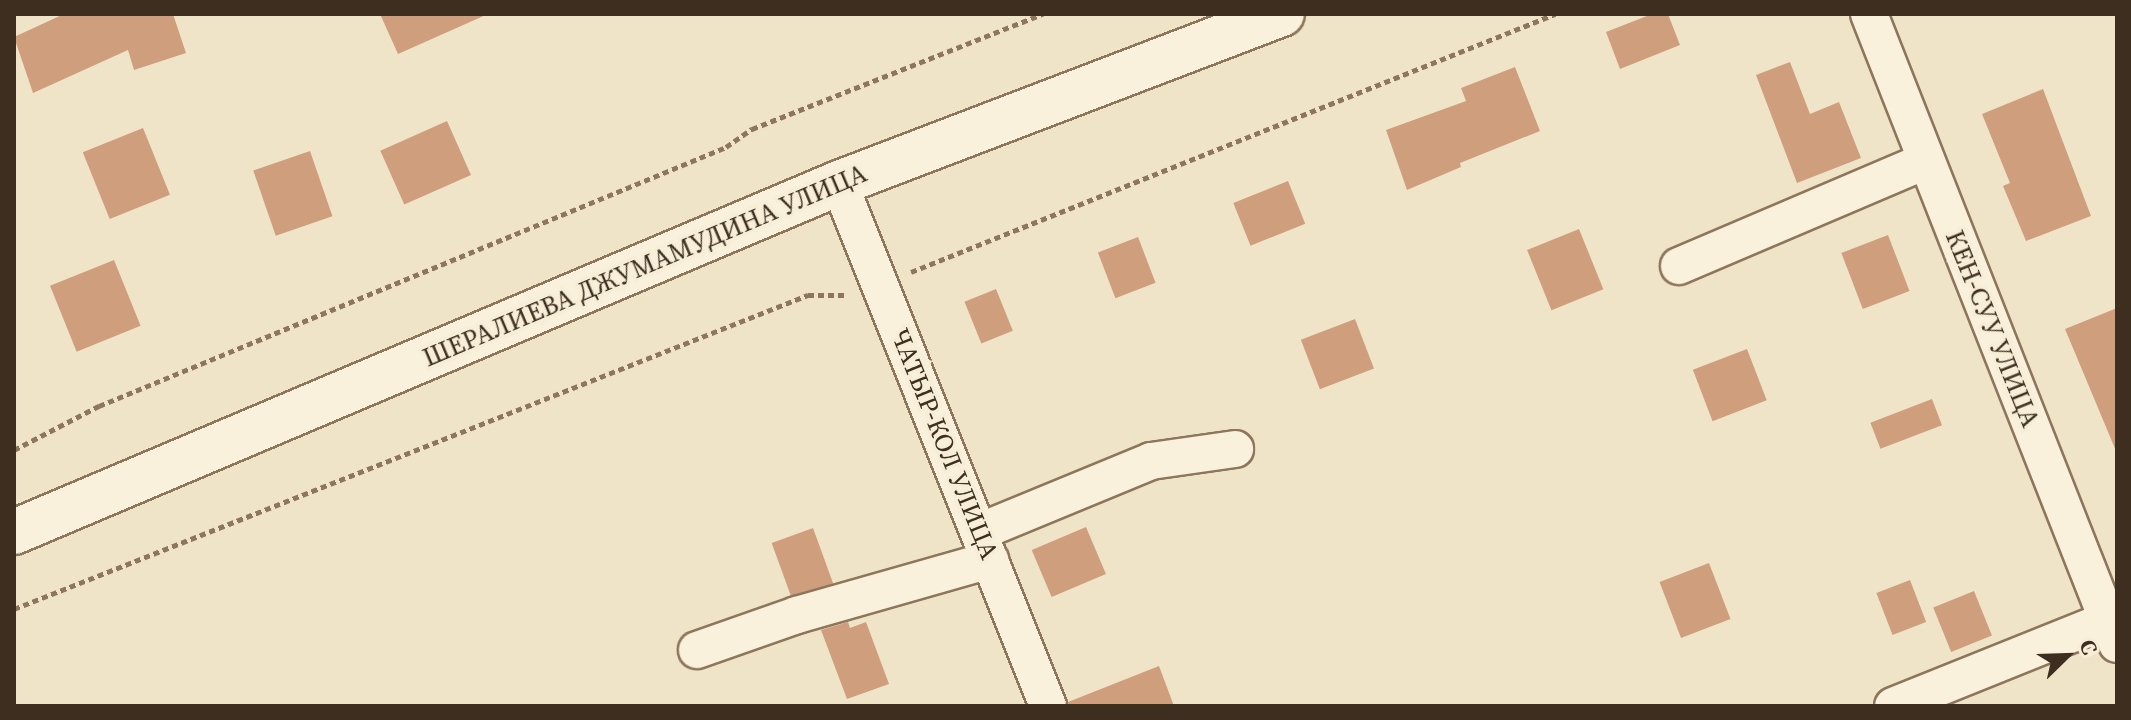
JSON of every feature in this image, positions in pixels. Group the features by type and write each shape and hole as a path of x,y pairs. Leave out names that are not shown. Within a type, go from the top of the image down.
{"street":[{"name":"ШЕРАЛИЕВА ДЖУМАМУДИНА УЛИЦА","path":"14,532 839,183 1282,14"},
{"name":"КЕН-СУУ УЛИЦА","path":"1869,14 2112,632"},
{"path":"1679,266 1925,161"},
{"name":"ЧАТЫР-КОЛ УЛИЦА","path":"839,183 1048,706"},
{"path":"697,650 985,546 1151,461 1235,449"},
{"path":"1893,706 2112,632"}],"path":[{"path":"14,450 99,406 726,147 752,129 1043,14"},
{"path":"14,609 808,295 855,295 1555,14"}],"building":[{"path":"64,14 173,14 186,53 134,70 128,50 33,93 14,37"},
{"path":"380,14 488,14 398,54"},
{"path":"1652,14 1668,14 1680,45 1620,69 1606,32"},
{"path":"1790,62 1810,114 1839,102 1861,158 1797,183 1756,75"},
{"path":"1515,67 1540,131 1460,163 1461,167 1407,190 1386,130 1466,101 1461,88"},
{"path":"2043,89 2091,216 2026,241 2003,186 2010,183 1982,114"},
{"path":"447,121 471,175 404,205 380,151"},
{"path":"143,128 170,195 110,219 83,152"},
{"path":"310,151 332,216 276,236 253,171"},
{"path":"1288,181 1305,224 1251,246 1233,203"},
{"path":"1579,229 1603,289 1551,310 1527,250"},
{"path":"1888,235 1910,291 1863,309 1841,253"},
{"path":"1138,237 1156,283 1115,298 1098,252"},
{"path":"114,260 141,326 77,352 50,286"},
{"path":"996,289 1013,331 981,343 964,302"},
{"path":"2117,308 2117,450 2116,451 2065,329"},
{"path":"1355,319 1374,368 1320,389 1301,340"},
{"path":"1747,349 1767,400 1713,421 1693,370"},
{"path":"1932,399 1942,425 1880,449 1870,423"},
{"path":"1086,527 1106,574 1052,597 1032,550"},
{"path":"813,528 833,583 792,598 772,543"},
{"path":"1709,563 1731,619 1681,638 1660,582"},
{"path":"1910,580 1926,622 1893,635 1876,593"},
{"path":"1974,591 1992,636 1951,652 1933,607"},
{"path":"848,622 850,628 866,622 889,684 847,699 821,630"},
{"path":"1159,666 1174,706 1069,706 1068,702"}]}
